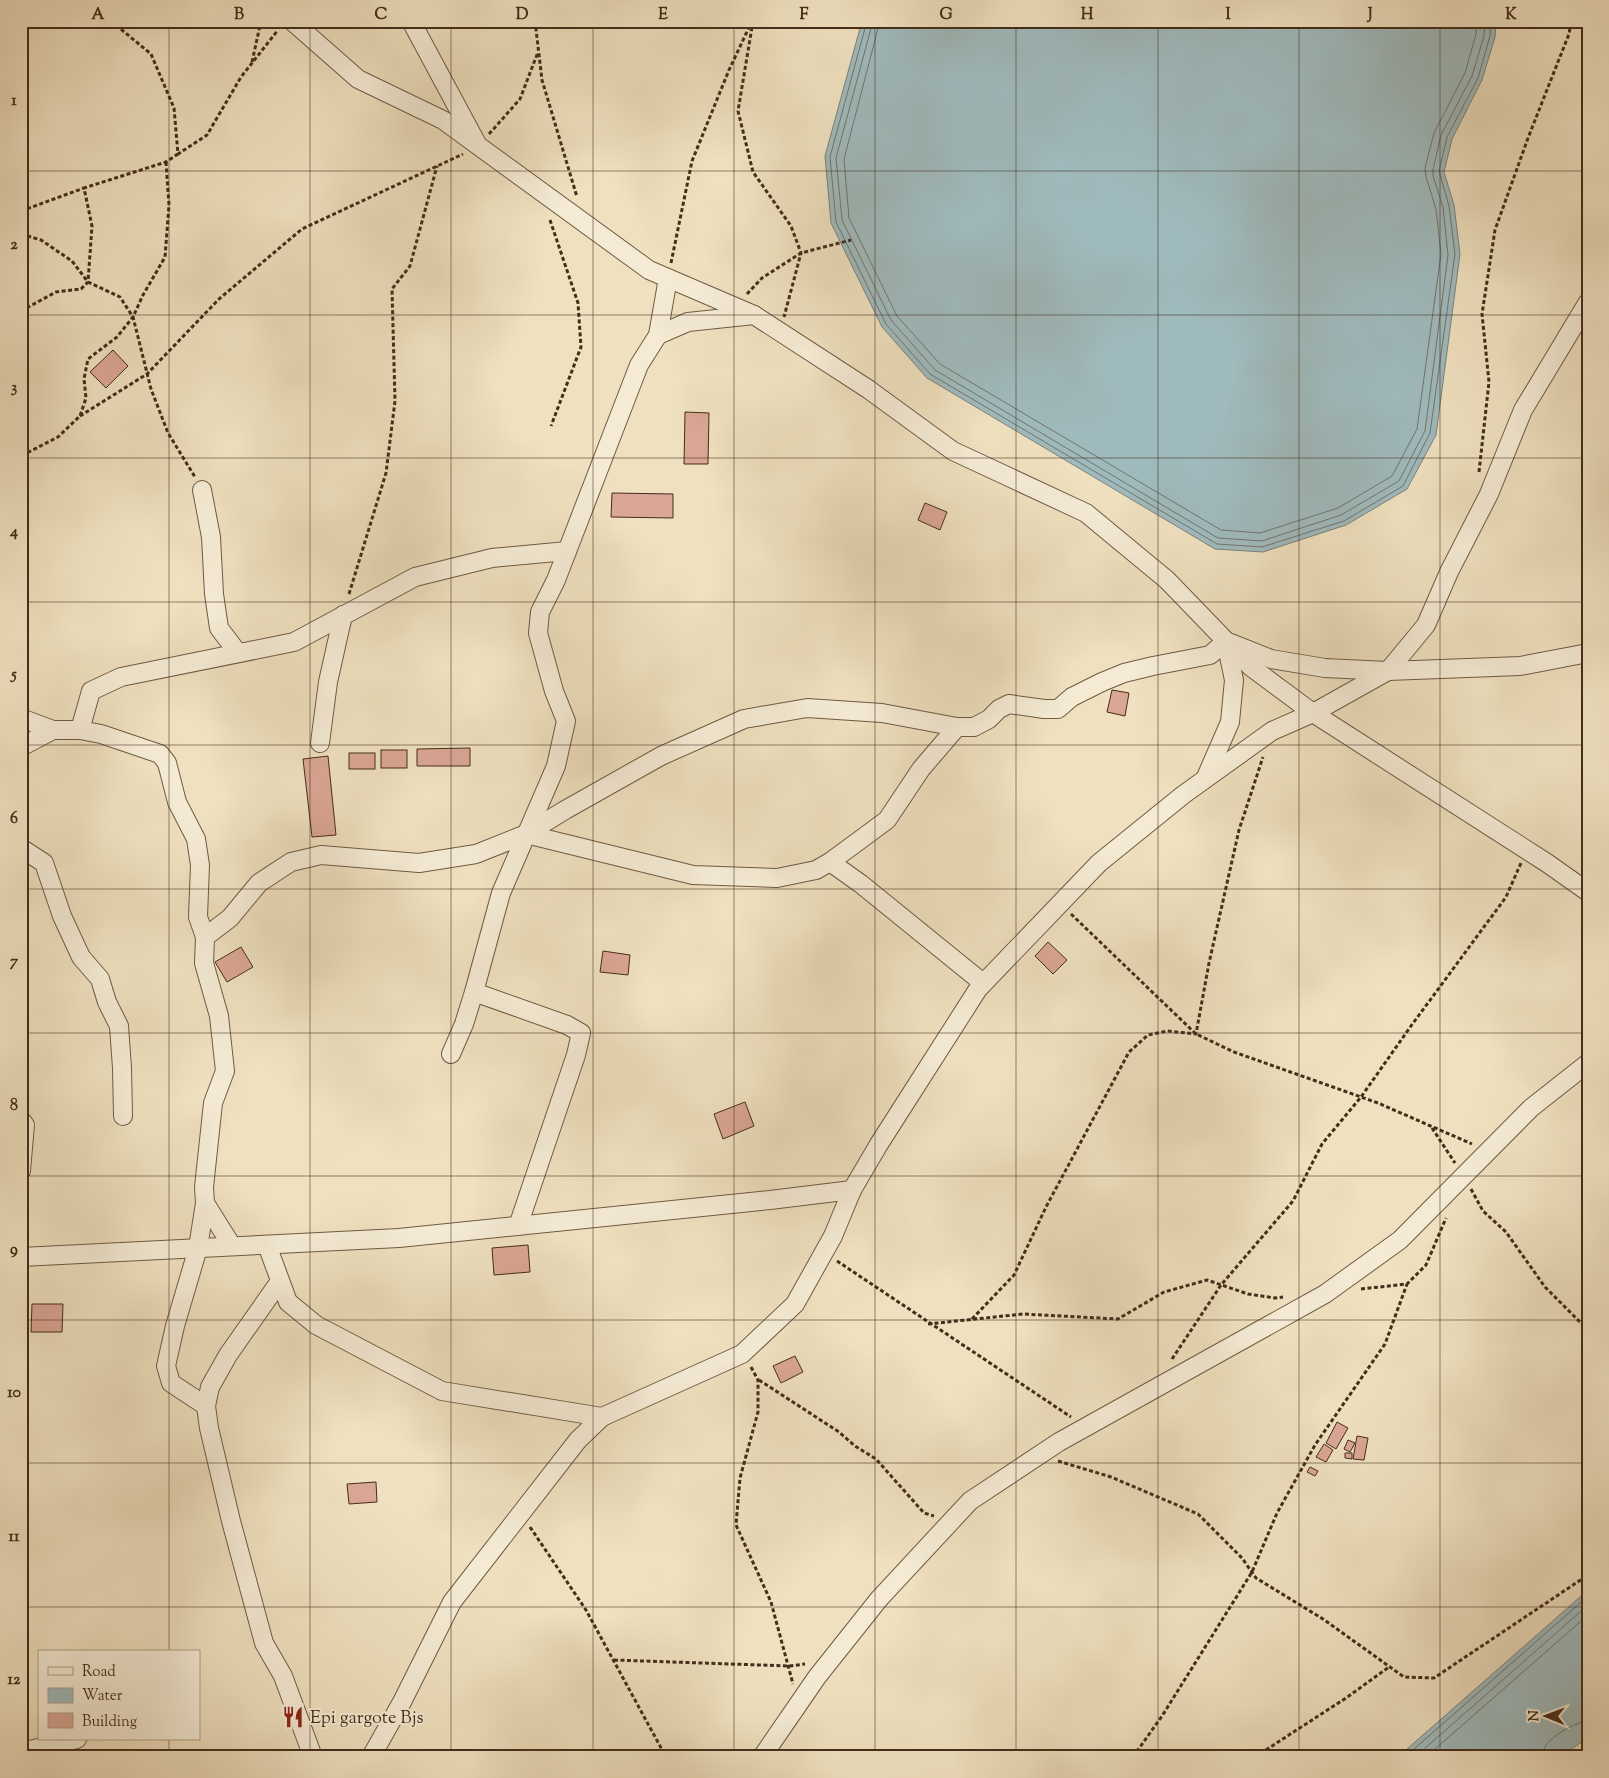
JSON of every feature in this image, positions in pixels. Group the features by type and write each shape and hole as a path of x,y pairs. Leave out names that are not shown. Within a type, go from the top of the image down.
{"street":[{"path":"411,21 478,146"},
{"path":"286,25 358,79 442,120 648,270 754,315 868,388 953,451 1086,512 1167,580 1251,667 1313,713 1588,892"},
{"path":"451,1054 464,1024 474,992 501,893 556,766 566,721 554,690 538,633 540,612 556,580 639,365 658,335 668,278"},
{"path":"371,1757 402,1702 452,1602 520,1512 578,1440 602,1417 742,1354 795,1304 833,1236 852,1190 878,1144 978,989 1100,863 1183,794 1272,731 1313,713 1388,671 1426,625 1449,572 1488,494 1523,410 1588,302"},
{"path":"658,335 688,322 754,315"},
{"path":"202,490 211,537 214,594 219,628 238,653"},
{"path":"80,730 91,691 121,678 294,642 415,577 492,558 567,551"},
{"path":"320,743 328,682 343,615"},
{"path":"1226,641 1271,659 1325,668 1388,671 1520,666 1588,652"},
{"path":"205,937 230,918 259,883 291,862 321,855 419,863 476,854 526,834 661,756 744,719 807,708 882,713 957,727 974,727 989,720 999,709 1009,704 1058,709 1072,697 1124,673 1210,655 1226,641"},
{"path":"1206,777 1230,722 1234,680 1226,641"},
{"path":"21,718 53,730 80,730 101,734 160,754 167,763 177,802 196,839 200,865 198,917 205,937 204,963 219,1016 225,1071 213,1103 204,1187 205,1203 198,1248 175,1326 166,1366 171,1383 206,1406"},
{"path":"526,834 693,875 777,878 816,870 888,820 921,769 957,727"},
{"path":"21,747 53,730"},
{"path":"21,848 44,863 62,916 81,957 100,979 107,1002 119,1026 122,1068 122,1116"},
{"path":"830,862 861,884 983,984"},
{"path":"474,992 567,1025 582,1033 518,1226"},
{"path":"762,1757 830,1660 879,1599 970,1501 1058,1442 1325,1294 1400,1240 1531,1108 1588,1063"},
{"path":"21,1120 25,1125 21,1171"},
{"path":"21,1258 399,1238 852,1190"},
{"path":"205,1203 232,1246"},
{"path":"267,1245 288,1302 316,1325 442,1391 602,1417"},
{"path":"280,1280 228,1355 210,1387 206,1406 209,1428 231,1520 264,1643 283,1676 313,1757"},
{"path":"21,1752 73,1740"}],"path":[{"path":"111,21 151,54 174,108 178,154"},
{"path":"252,64 261,21"},
{"path":"535,21 542,80 577,197"},
{"path":"752,21 738,111 753,172 791,226 801,253 781,332"},
{"path":"668,278 692,161 729,70 752,21"},
{"path":"1478,477 1489,382 1482,314 1495,230 1528,138 1569,34 1571,21"},
{"path":"21,211 84,188 166,162 207,134 242,77 286,25"},
{"path":"21,456 58,437 80,416 147,374 219,299 302,229 478,146 520,99 538,52"},
{"path":"80,416 86,398 84,378 88,359 117,338 133,317 143,295 165,257 169,205 166,162"},
{"path":"343,615 386,473 395,401 392,289 410,266 438,166"},
{"path":"21,311 56,292 81,289 88,282 92,226 84,188"},
{"path":"550,219 578,303 581,347 550,426"},
{"path":"21,234 41,240 72,261 88,282 120,297 133,317 150,389 168,434 202,490"},
{"path":"734,307 762,278 801,253 852,240"},
{"path":"1196,1034 1238,830 1272,731"},
{"path":"1167,1366 1221,1285 1293,1201 1322,1144 1361,1097 1506,897 1526,850"},
{"path":"1059,904 1196,1034 1234,1052 1361,1097 1488,1151"},
{"path":"972,1320 1014,1275 1046,1208 1129,1052 1148,1035 1167,1031 1196,1034"},
{"path":"1431,1126 1464,1176 1483,1211 1506,1232 1546,1287 1588,1330"},
{"path":"824,1252 928,1324 1085,1427"},
{"path":"928,1324 1023,1314 1118,1319 1164,1292 1207,1280 1248,1294 1275,1298 1292,1297"},
{"path":"1133,1757 1162,1716 1252,1572 1277,1513 1316,1445 1385,1344 1407,1284"},
{"path":"742,1354 758,1380 839,1432 855,1446 876,1459 924,1513 950,1522"},
{"path":"758,1380 758,1412 740,1478 736,1525 771,1602 799,1704"},
{"path":"1038,1456 1111,1477 1198,1514 1242,1558 1256,1578 1323,1619 1404,1677 1434,1678 1588,1575"},
{"path":"520,1512 586,1610 666,1757"},
{"path":"614,1660 789,1666 830,1660"},
{"path":"1255,1757 1346,1698 1389,1667"}],"water":[{"path":"862,21 1496,21 1495,37 1482,80 1452,139 1444,172 1454,205 1460,254 1436,435 1407,489 1346,525 1263,552 1215,549 927,378 882,327 831,223 825,156"},
{"path":"1588,1590 1588,1738 1559,1757 1398,1757"}],"building":[{"path":"113,350 128,366 106,388 90,372"},
{"path":"685,412 709,413 708,464 684,464"},
{"path":"612,493 673,494 673,518 611,517"},
{"path":"925,503 947,512 940,530 918,520"},
{"path":"1112,690 1129,693 1125,716 1107,712"},
{"path":"470,748 470,766 417,766 417,749"},
{"path":"381,750 407,750 407,768 381,768"},
{"path":"349,753 375,753 375,769 349,769"},
{"path":"328,756 336,835 312,837 303,759"},
{"path":"1048,942 1067,960 1053,974 1035,956"},
{"path":"241,947 253,967 227,982 215,962"},
{"path":"603,951 630,955 628,975 600,972"},
{"path":"745,1102 754,1126 723,1139 714,1114"},
{"path":"528,1245 530,1272 494,1275 492,1248"},
{"path":"32,1304 63,1304 62,1332 31,1332"},
{"path":"795,1356 803,1372 781,1383 773,1366"},
{"path":"1337,1422 1348,1428 1336,1449 1326,1443"},
{"path":"1357,1436 1368,1438 1364,1460 1353,1459"},
{"path":"1348,1440 1355,1443 1350,1452 1344,1449"},
{"path":"1324,1444 1333,1450 1326,1462 1316,1457"},
{"path":"1345,1453 1352,1453 1352,1459 1345,1458"},
{"path":"1310,1467 1318,1471 1315,1476 1307,1472"},
{"path":"376,1482 377,1502 349,1504 347,1484"}],"place":[{"name":"Epi gargote Bjs","path":"293,1717"}]}
